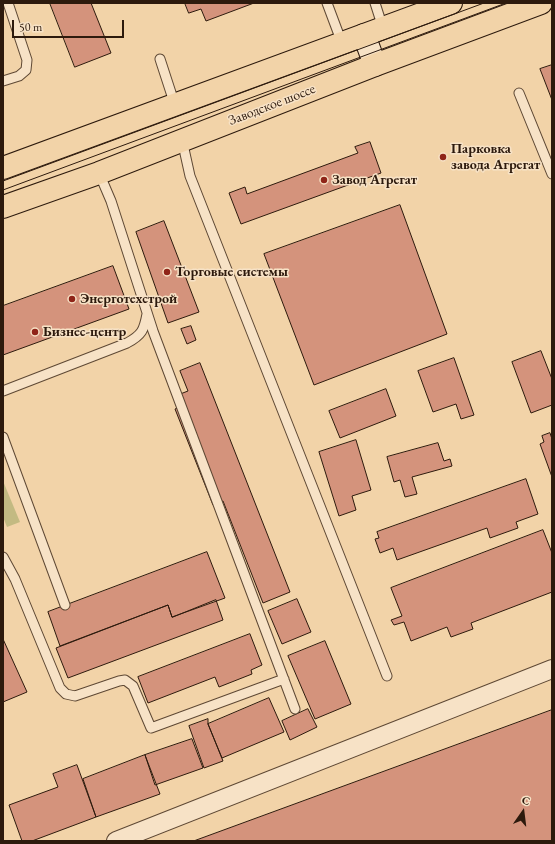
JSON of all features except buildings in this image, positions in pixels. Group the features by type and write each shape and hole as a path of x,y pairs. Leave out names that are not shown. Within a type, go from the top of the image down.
{"main road":[{"path":"3,168 451,3"},
{"name":"Заводское шоссе","path":"3,207 99,173 375,65 541,3"},
{"path":"373,32 375,65"}],"street":[{"path":"124,839 552,669"}],"lane":[{"path":"3,81 19,76 26,70 27,60 8,3"},
{"path":"327,3 342,44"},
{"path":"373,32 375,3"},
{"path":"160,59 175,105"},
{"path":"519,93 552,174"},
{"path":"182,140 190,176 388,676"},
{"path":"99,173 111,201 158,346 295,709"},
{"path":"3,391 127,343 138,337 142,331 147,313"},
{"path":"138,337 150,339 158,346"},
{"path":"3,437 64,605"},
{"path":"3,558 15,579 60,688 66,694 75,696 125,680 133,686 151,728 284,679"}],"shaded area":[{"path":"3,481 20,522 7,527 3,517"}],"tram line":[{"path":"3,181 484,3"},
{"path":"3,190 506,3"}],"place":[{"name":"Парковка завода Агрегат","path":"443,157"},
{"name":"Завод Агрегат","path":"324,180"},
{"name":"Торговые системы","path":"167,272"},
{"name":"Энерготехстрой","path":"72,299"},
{"name":"Бизнес-центр","path":"35,332"}]}
